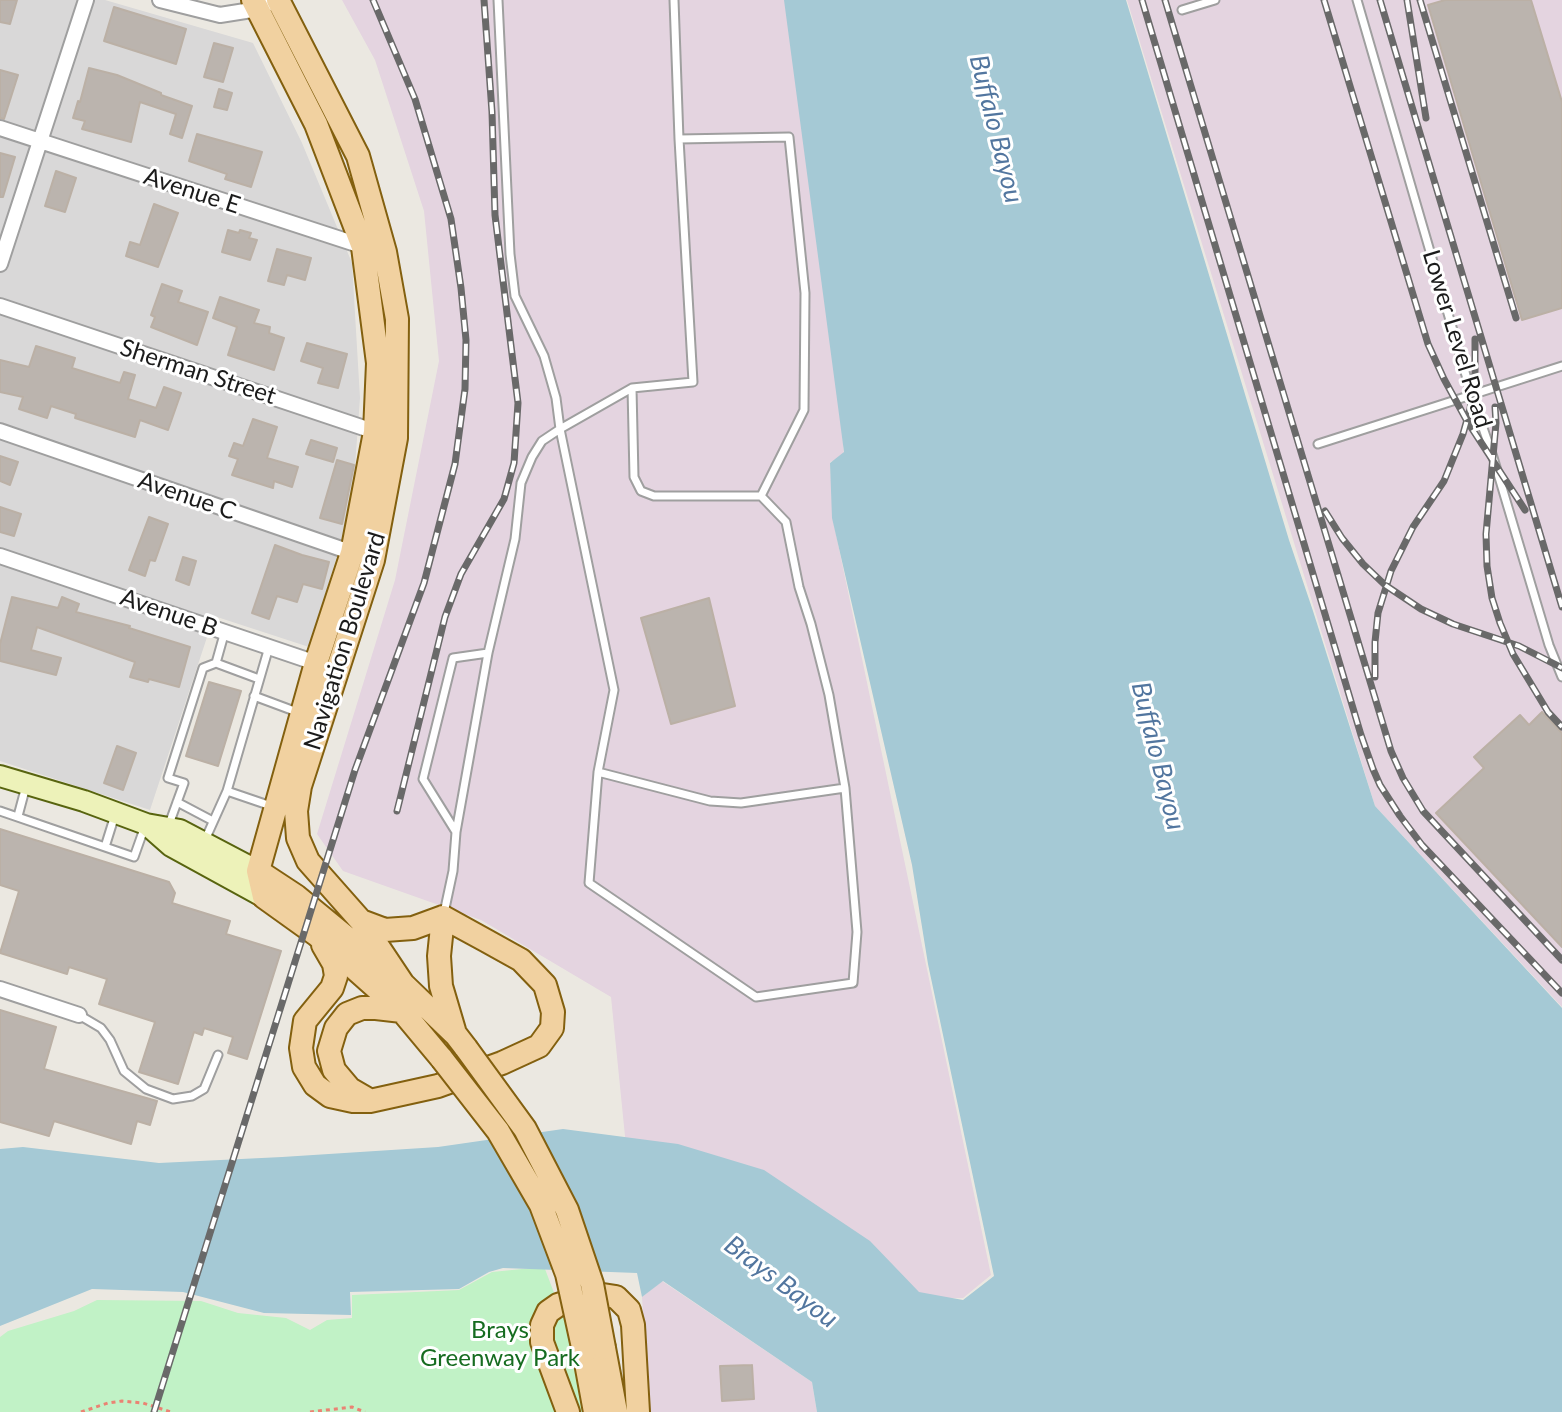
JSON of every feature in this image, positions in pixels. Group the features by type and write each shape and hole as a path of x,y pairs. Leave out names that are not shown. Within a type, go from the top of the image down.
{"main road":[{"name":"Navigation Boulevard","path":"266,2 363,247 386,435"},
{"name":"Navigation Boulevard","path":"266,2 358,156 385,252 397,319 386,435 363,557 327,666 296,811 298,838 308,861 361,921 403,984"},
{"name":"Navigation Boulevard","path":"264,897 258,871 302,714 327,666"},
{"path":"0,776 146,824 180,830 258,871 308,905 403,984 461,1042 525,1129 567,1210 592,1284 595,1412"},
{"path":"146,824 171,846 264,897 317,935 402,1011 442,1059 498,1131 541,1205 616,1412"},
{"path":"443,917 439,956 441,986 461,1042"},
{"path":"317,935 334,964 336,976 332,988 305,1021 301,1048 304,1067 315,1085 330,1096 370,1101 438,1086 539,1046 552,1028 553,1012 545,985 521,960 443,917 413,928 385,930 361,921"},
{"path":"370,1101 350,1089 334,1070 329,1051 336,1028 347,1014 362,1008 402,1011"},
{"path":"568,1412 542,1342 542,1325 548,1312 558,1305 603,1295 616,1297 629,1310 633,1325 638,1412"}],"street":[{"path":"0,264 86,0"},
{"path":"160,0 220,15 266,2"},
{"name":"Avenue E","path":"0,128 385,252"},
{"name":"Sherman Street","path":"0,306 386,435"},
{"name":"Avenue C","path":"0,431 363,557"},
{"name":"Avenue B","path":"0,556 327,666"},
{"path":"0,989 79,1015"}],"lane":[{"path":"498,0 510,254 515,296 544,356 556,398 614,690 598,772 589,883 756,997 853,983 857,932 845,788 829,695 799,587 786,522 761,496 654,496 641,491 634,477 632,388"},
{"path":"443,917 488,653 515,539 521,483 532,457 542,441 632,388 693,382 674,0"},
{"path":"1182,10 1215,0"},
{"name":"Lower Level Road","path":"1357,0 1472,395 1549,645 1562,677"},
{"path":"679,139 789,137 805,293 804,410 761,496"},
{"path":"1318,444 1562,366"},
{"path":"216,663 225,631"},
{"path":"204,842 227,791 269,647"},
{"path":"456,832 423,779 453,658 488,653"},
{"path":"168,828 184,783 168,778 203,668 216,663 259,679"},
{"path":"254,696 302,714"},
{"path":"598,772 710,801 741,803 845,788"},
{"path":"18,816 26,784"},
{"path":"227,791 276,807"},
{"path":"177,802 213,821"},
{"path":"0,811 134,857 146,824"},
{"path":"105,847 116,813"},
{"path":"79,1015 101,1028 124,1071 146,1089 173,1099 192,1096 204,1089 218,1055"}],"path":[{"path":"81,1412 122,1401 143,1403 171,1412"},
{"path":"310,1412 352,1407 365,1412"}],"shaded area":[{"path":"0,0 105,0 253,43 302,143 352,263 360,398 352,507 309,647 214,616 150,810 0,761"},
{"path":"342,0 785,0 835,337 844,456 830,462 833,520 991,1275 963,1298 915,1298 626,1146 611,997 481,920 343,871 317,834 395,580 439,361 424,211 375,60"},
{"path":"1127,0 1562,0 1562,1007 1375,806"},
{"path":"662,1281 812,1382 817,1412 649,1412 642,1297"}],"green space":[{"name":"Brays Greenway Park","path":"545,1269 567,1327 583,1412 0,1412 0,1337 8,1331 74,1311 97,1300 201,1301 238,1313 286,1318 310,1330 327,1320 352,1318 352,1295 459,1290 492,1272"}],"water":[{"path":"784,0 1126,0 1289,540 1375,806 1562,1008 1562,1412 817,1412 812,1382 663,1281 642,1297 637,1273 503,1268 489,1272 459,1289 350,1292 351,1315 264,1313 183,1292 92,1289 0,1326 0,1149 23,1147 159,1163 438,1147 563,1129 678,1144 764,1170 870,1241 919,1292 963,1300 994,1276 928,964 912,865 832,518 830,463 844,452"}],"building":[{"path":"0,0 17,0 10,24 0,22"},
{"path":"1445,0 1531,0 1562,102 1562,308 1522,320 1428,5"},
{"path":"114,7 186,29 176,64 104,41"},
{"path":"214,43 233,48 223,82 204,77"},
{"path":"89,68 117,75 192,106 182,138 170,134 176,114 140,102 131,142 82,129 85,121 73,118"},
{"path":"0,70 18,75 4,119 0,118"},
{"path":"219,89 232,93 227,110 214,107"},
{"path":"197,134 262,152 251,187 225,179 227,174 189,161"},
{"path":"0,153 15,157 3,197 0,197"},
{"path":"56,171 76,178 65,212 45,206"},
{"path":"154,204 178,213 158,267 126,256 130,242 140,245"},
{"path":"228,230 251,233 249,238 257,240 250,260 222,252"},
{"path":"277,249 311,258 305,280 287,275 284,285 268,281"},
{"path":"162,284 182,291 178,302 208,312 197,345 151,327 155,317 151,315"},
{"path":"220,297 259,310 254,323 270,327 269,333 284,338 274,370 228,355 237,327 213,318"},
{"path":"307,343 347,354 338,388 318,383 323,368 301,361"},
{"path":"36,346 75,358 72,368 120,383 124,372 135,375 128,399 156,408 164,387 181,393 168,430 140,420 135,437 75,418 76,414 51,406 47,418 19,409 23,397 0,392 0,360 29,367"},
{"path":"253,419 277,427 267,458 298,467 292,487 274,481 273,488 232,475 238,459 229,456 234,443 243,446"},
{"path":"311,440 337,448 333,462 306,454"},
{"path":"0,456 18,462 10,485 0,481"},
{"path":"337,460 354,465 342,524 320,518"},
{"path":"0,507 21,514 14,536 0,532"},
{"path":"149,517 168,524 155,561 150,560 145,576 129,570"},
{"path":"275,545 329,562 322,589 303,584 297,602 277,596 269,619 252,613"},
{"path":"183,557 196,561 189,585 176,580"},
{"path":"12,597 58,608 62,597 79,604 76,612 130,626 190,647 179,687 130,677 135,662 37,627 31,650 61,658 56,675 0,661 0,644"},
{"path":"709,598 735,706 671,724 641,618"},
{"path":"209,682 241,691 218,766 186,756"},
{"path":"1542,712 1562,733 1562,947 1436,813 1484,768 1474,757 1520,715 1529,725"},
{"path":"117,746 136,753 123,790 104,783"},
{"path":"0,829 169,882 175,893 172,903 230,921 226,934 281,951 247,1059 228,1053 233,1037 204,1028 202,1035 194,1032 178,1084 139,1072 155,1022 99,1004 107,979 69,967 67,974 0,953 19,891 0,885"},
{"path":"0,1010 56,1027 44,1069 157,1101 150,1125 137,1121 131,1144 54,1121 49,1136 0,1122"},
{"path":"752,1365 754,1399 722,1401 720,1366"}],"railway":[{"path":"154,1412 355,770 424,583 455,464 465,389 466,340 451,219 415,99 373,0"},
{"path":"397,811 445,617 461,574 504,499 514,463 518,403 495,215 484,0"},
{"path":"1142,0 1373,769 1380,785 1422,845 1562,993"},
{"path":"1165,0 1391,751 1423,811 1562,960"},
{"path":"1324,0 1428,344 1467,421 1525,510"},
{"path":"1380,0 1562,607"},
{"path":"1407,0 1426,118"},
{"path":"1420,0 1516,318"},
{"path":"1375,677 1378,613 1391,571 1413,527 1444,481 1463,434 1475,373 1475,339"},
{"path":"1495,407 1486,534 1492,598 1513,654 1548,712 1562,727"},
{"path":"1325,511 1363,564 1385,585 1421,609 1453,624 1519,646 1562,668"}],"water label":[{"name":"Buffalo Bayou","path":"996,129"},
{"name":"Buffalo Bayou","path":"1158,756"},
{"name":"Brays Bayou","path":"781,1282"}]}
